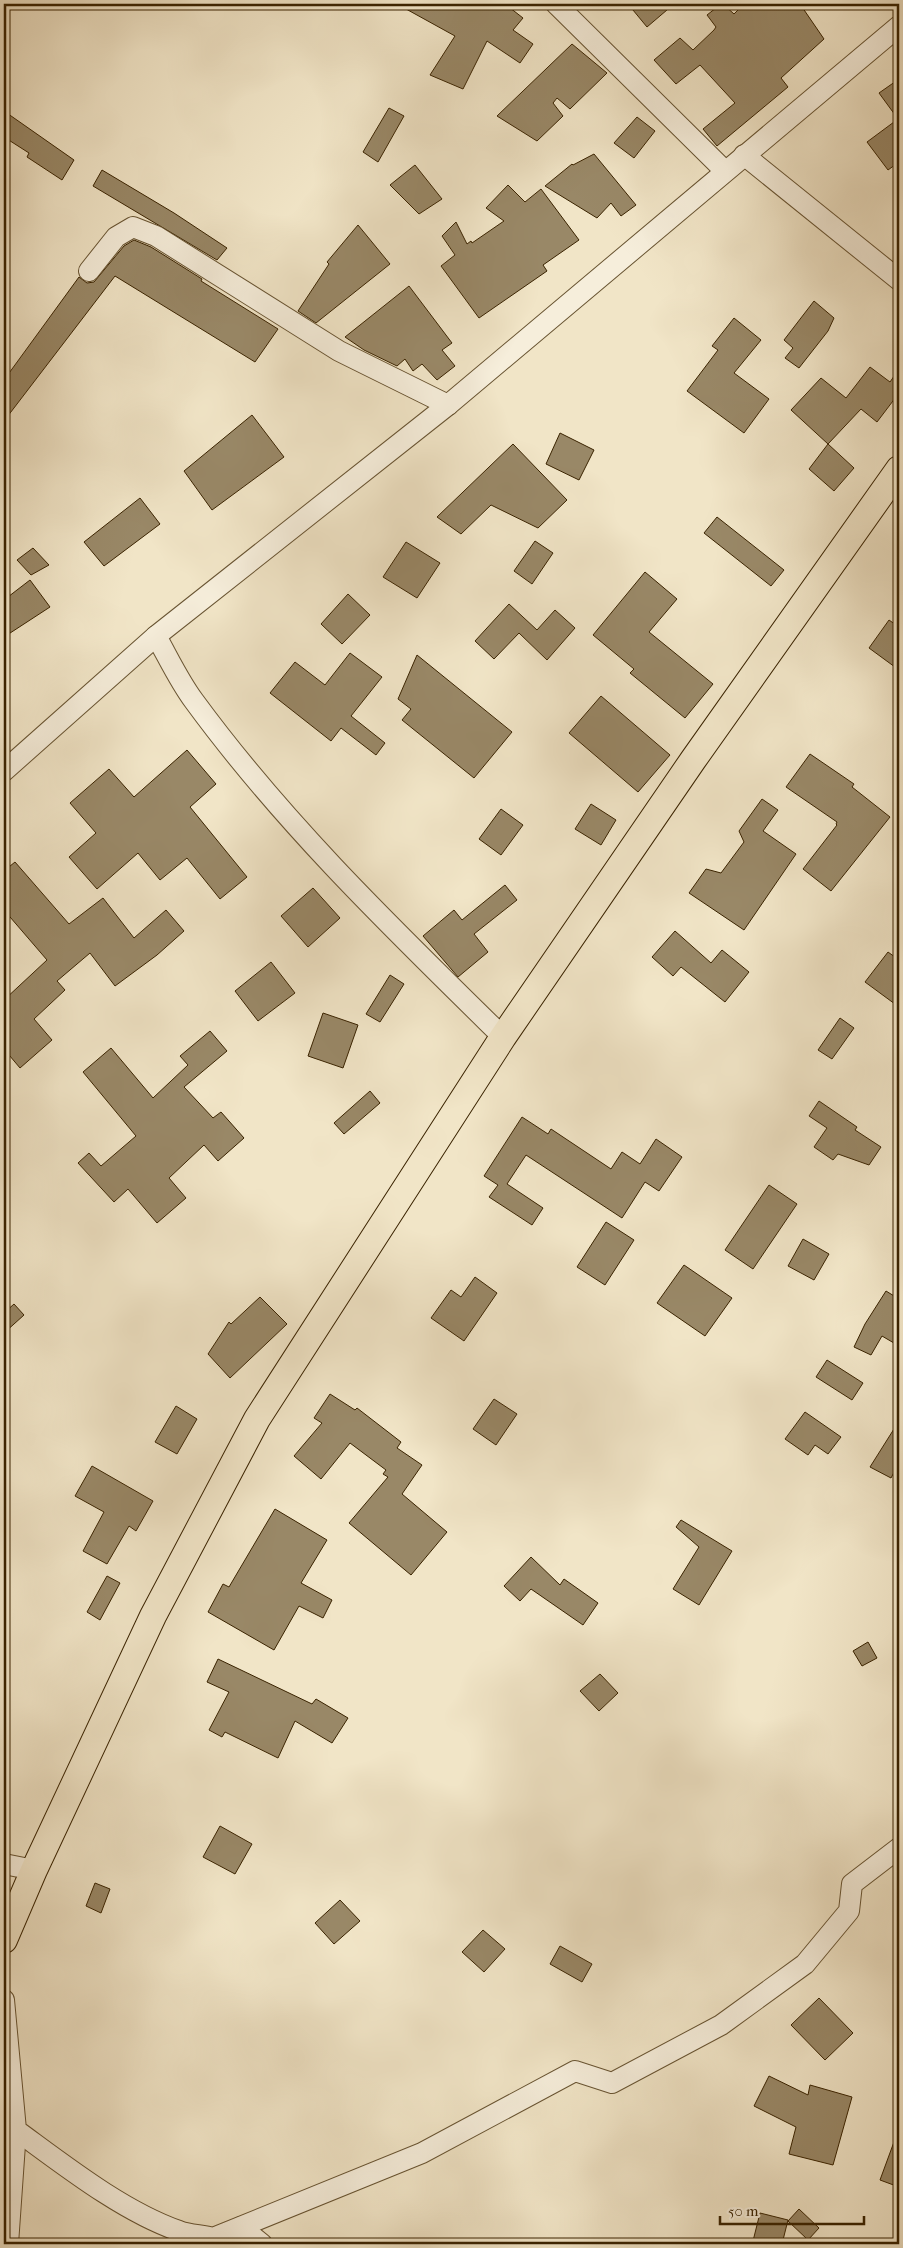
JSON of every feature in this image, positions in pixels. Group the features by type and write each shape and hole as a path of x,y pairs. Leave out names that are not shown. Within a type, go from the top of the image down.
{"main road":[{"path":"4,1940 34,1870 153,1616 257,1419 503,1037 693,760 899,469"}],"street":[{"path":"556,4 725,172"},
{"path":"4,771 156,636 448,405 899,26"},
{"path":"744,155 899,280"},
{"path":"89,271 116,237 133,227 156,236 339,351 448,405"},
{"path":"156,636 192,700 269,796 354,890 503,1037"},
{"path":"16,2130 81,2177 139,2213 179,2231 212,2238 241,2228 422,2152 575,2071 612,2083 721,2025 805,1964 849,1911 852,1884 899,1848"},
{"path":"4,1864 34,1870"},
{"path":"4,2000 16,2130 8,2244"},
{"path":"241,2228 262,2244"}],"building":[{"path":"397,4 505,4 523,18 513,30 533,44 520,63 487,41 463,89 430,75 455,36"},
{"path":"628,4 674,4 647,27"},
{"path":"721,4 734,14 744,4 800,4 824,39 781,78 788,87 717,146 703,129 735,103 700,65 676,84 654,60 680,38 693,50 716,27 707,15"},
{"path":"572,44 607,73 570,109 557,98 553,103 563,116 537,141 497,116"},
{"path":"899,79 899,162 888,170 867,142 898,119 879,93"},
{"path":"389,108 404,116 378,162 363,152"},
{"path":"4,111 74,160 62,180 27,157 29,153 4,137"},
{"path":"637,117 655,131 634,158 614,143"},
{"path":"594,154 636,205 621,216 611,203 597,218 545,186 572,164"},
{"path":"415,165 442,199 419,214 390,185"},
{"path":"102,170 174,213 227,248 217,260 93,186"},
{"path":"508,185 525,202 541,189 579,240 543,265 547,271 479,318 441,266 455,255 442,236 456,222 467,244 471,241 472,243 504,221 486,208"},
{"path":"358,225 390,264 316,323 298,311 329,264 327,262"},
{"path":"134,240 151,247 278,329 255,362 115,276 4,421 4,380 79,277 87,283 94,282 124,246"},
{"path":"409,286 452,343 442,350 455,366 437,380 422,364 413,371 405,359 397,366 364,350 345,337"},
{"path":"814,301 834,318 828,331 799,368 785,358 793,348 784,340"},
{"path":"734,318 761,340 734,373 769,399 744,433 687,391 718,350 712,346"},
{"path":"870,367 890,382 899,369 899,393 877,422 861,409 828,444 791,410 821,378 846,398"},
{"path":"252,415 284,457 212,510 184,471"},
{"path":"560,433 594,450 579,480 546,464"},
{"path":"513,444 567,500 538,528 491,505 461,534 437,517"},
{"path":"828,444 854,468 834,491 809,469"},
{"path":"140,498 160,524 104,566 84,542"},
{"path":"717,517 784,570 771,586 704,533"},
{"path":"535,541 553,553 532,584 514,571"},
{"path":"406,542 440,563 417,598 383,577"},
{"path":"33,548 49,565 31,575 17,560"},
{"path":"645,572 677,599 649,632 713,684 685,718 630,673 634,669 593,635"},
{"path":"30,580 50,607 4,637 4,600"},
{"path":"348,594 370,615 342,644 321,624"},
{"path":"509,604 537,630 555,610 575,628 547,660 519,633 494,659 475,641"},
{"path":"889,620 899,627 899,670 869,648"},
{"path":"350,653 382,677 351,716 385,743 376,755 341,728 331,741 270,693 295,662 325,685"},
{"path":"417,655 512,732 474,778 402,720 411,709 398,699"},
{"path":"601,696 670,755 638,792 569,733"},
{"path":"187,750 216,784 190,807 247,877 220,899 187,858 160,880 138,853 97,889 69,857 96,833 70,803 109,769 134,797"},
{"path":"810,754 854,784 852,787 890,817 831,891 803,869 837,825 837,822 786,787"},
{"path":"762,799 778,810 763,831 796,854 744,930 689,893 706,869 721,873 744,842 739,831"},
{"path":"591,804 616,820 601,845 575,829"},
{"path":"501,809 523,825 501,855 479,839"},
{"path":"15,862 69,924 103,898 134,938 166,910 184,931 157,955 115,986 90,953 57,981 65,990 34,1019 52,1040 20,1068 4,1049 4,1000 47,960 4,910 4,871"},
{"path":"505,885 517,900 474,934 488,952 458,977 423,936 454,910 462,920"},
{"path":"313,888 340,918 308,947 281,916"},
{"path":"675,931 711,963 722,950 749,972 725,1002 681,967 673,976 652,957"},
{"path":"888,952 899,960 899,1007 865,982"},
{"path":"271,962 295,993 258,1021 235,991"},
{"path":"390,975 404,984 380,1022 366,1014"},
{"path":"323,1013 358,1025 343,1068 308,1056"},
{"path":"840,1018 854,1028 832,1059 818,1050"},
{"path":"210,1031 227,1051 184,1087 213,1118 221,1112 244,1138 218,1161 204,1145 169,1178 186,1198 157,1223 128,1189 114,1202 78,1163 89,1153 101,1166 136,1136 83,1072 111,1048 153,1098 188,1065 180,1056"},
{"path":"370,1091 380,1103 344,1134 334,1123"},
{"path":"819,1101 857,1127 855,1130 881,1147 869,1165 838,1154 833,1160 814,1147 827,1128 809,1116"},
{"path":"522,1117 548,1134 551,1129 611,1169 622,1152 640,1164 656,1139 682,1157 659,1191 645,1182 622,1218 526,1155 507,1184 543,1208 532,1225 489,1197 498,1185 484,1176"},
{"path":"769,1185 797,1204 753,1269 725,1250"},
{"path":"606,1222 634,1240 605,1285 577,1267"},
{"path":"803,1239 829,1254 814,1280 788,1266"},
{"path":"684,1265 732,1298 705,1336 657,1303"},
{"path":"475,1277 497,1293 464,1341 431,1318 451,1290 461,1297"},
{"path":"886,1291 899,1299 899,1346 882,1336 871,1355 854,1347 865,1324"},
{"path":"260,1297 287,1324 230,1378 208,1354 229,1322 231,1324"},
{"path":"14,1304 24,1315 4,1333 4,1313"},
{"path":"827,1360 863,1383 852,1400 816,1377"},
{"path":"330,1394 355,1410 357,1408 401,1442 397,1448 422,1465 402,1494 447,1532 411,1575 349,1523 388,1477 383,1474 386,1470 350,1443 321,1479 294,1456 322,1423 314,1418"},
{"path":"494,1399 517,1414 496,1445 473,1429"},
{"path":"176,1406 197,1419 177,1454 155,1442"},
{"path":"805,1412 841,1437 828,1454 815,1445 808,1455 785,1439"},
{"path":"899,1421 899,1463 891,1478 870,1467"},
{"path":"92,1466 153,1501 136,1531 129,1526 107,1564 83,1551 104,1512 75,1496"},
{"path":"275,1509 327,1540 301,1583 332,1600 323,1618 299,1606 274,1650 208,1612 223,1584 229,1587"},
{"path":"681,1520 732,1551 699,1605 673,1589 699,1547 676,1527"},
{"path":"531,1557 560,1585 564,1579 598,1603 583,1625 531,1589 520,1601 504,1586"},
{"path":"107,1576 120,1583 100,1620 87,1612"},
{"path":"868,1642 877,1658 862,1666 853,1651"},
{"path":"218,1659 312,1704 316,1699 348,1718 332,1743 295,1721 278,1758 225,1732 222,1737 209,1730 229,1692 207,1682"},
{"path":"600,1674 618,1693 599,1711 580,1691"},
{"path":"220,1826 252,1844 235,1874 203,1857"},
{"path":"95,1883 110,1889 101,1913 86,1906"},
{"path":"340,1900 360,1921 334,1944 315,1923"},
{"path":"483,1930 505,1949 484,1972 462,1952"},
{"path":"560,1946 592,1964 582,1982 550,1964"},
{"path":"819,1998 853,2033 825,2060 791,2025"},
{"path":"769,2076 808,2095 810,2085 852,2097 833,2165 789,2154 796,2127 754,2106"},
{"path":"899,2132 899,2187 880,2180"},
{"path":"799,2209 819,2228 808,2240 788,2221"},
{"path":"760,2213 788,2220 782,2244 764,2244 753,2241"}]}
